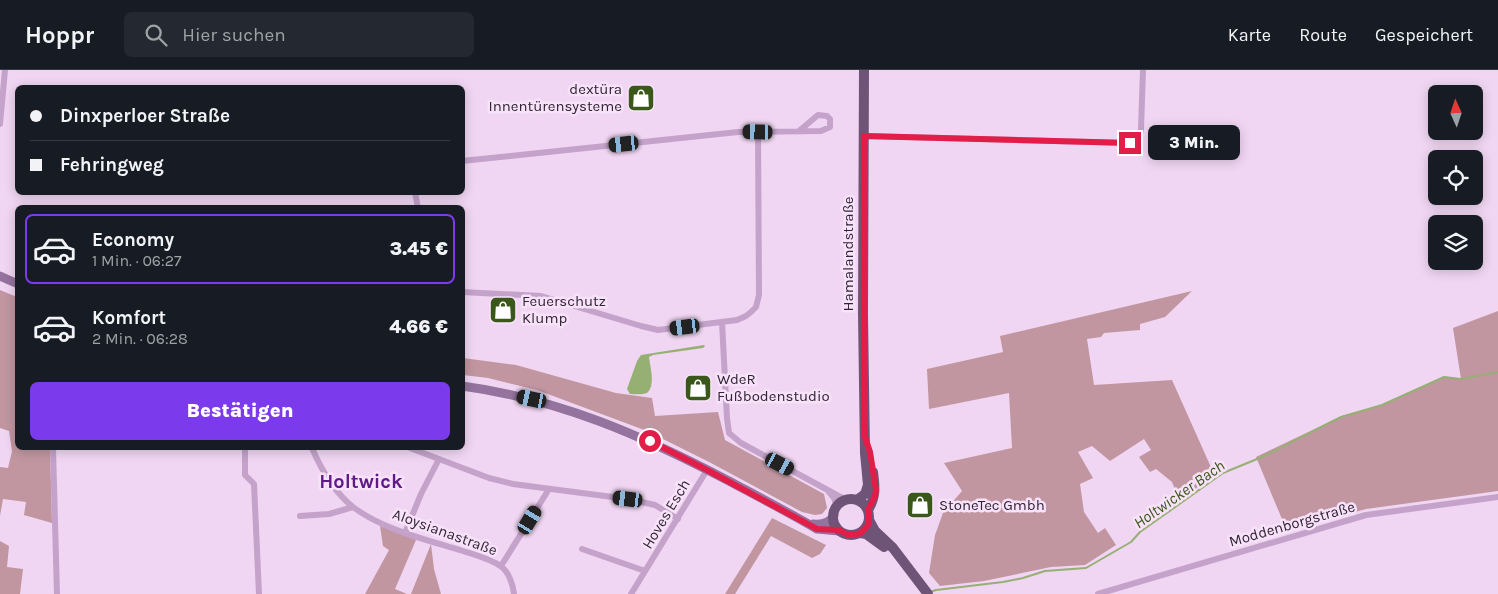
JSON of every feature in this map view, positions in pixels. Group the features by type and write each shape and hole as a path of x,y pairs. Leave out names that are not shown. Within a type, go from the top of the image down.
{"main road":[{"name":"Hamalandstraße","path":"851,500 865,494 868,486 865,453 863,314 864,70"},
{"path":"0,276 15,283"},
{"path":"465,387 532,399 587,416 634,434 707,470 817,529 839,530 848,535 866,534 901,559"},
{"name":"Hamalandstraße","path":"865,437 870,452 876,490 868,515"},
{"path":"808,524 826,524 832,520 835,511 851,500 863,504 875,531 893,548 926,591"},
{"path":"835,511 836,526 839,530"},
{"path":"861,533 868,525 868,515"}],"street":[{"path":"0,124 5,70"},
{"path":"864,136 1130,143 1139,138 1141,129 1142,70"},
{"path":"465,161 681,137 738,132 799,131"},
{"path":"465,292 541,296 658,330 722,322 746,316 756,307 759,296 758,132"},
{"path":"722,322 726,418 729,432 741,443 826,489 851,500"},
{"path":"53,450 57,594"},
{"path":"245,450 245,475 254,484 259,594"},
{"name":"Aloysianastraße","path":"313,450 319,465 332,484 354,507 372,518 405,533 501,566 508,574 514,594"},
{"path":"415,450 489,478 513,484 628,499 655,505 678,519"},
{"path":"405,533 438,459"},
{"name":"Hoves Esch","path":"631,594 707,470"},
{"path":"501,566 549,489"},
{"path":"826,489 834,498 835,511"},
{"name":"Moddenborgstraße","path":"1098,594 1366,515 1498,497"},
{"path":"300,516 329,514 354,507"},
{"name":"Hoves Esch","path":"582,549 645,571"}],"shaded area":[{"path":"0,290 15,296 15,450 50,450 52,523 24,515 26,502 3,499 0,516 0,467 8,468 12,451 9,431 0,428"},
{"path":"1192,291 1165,317 1140,324 1140,330 1104,333 1101,337 1087,339 1094,385 1172,380 1214,474 1180,501 1172,482 1156,469 1150,472 1139,457 1151,450 1144,439 1110,461 1092,446 1078,452 1093,478 1080,484 1084,512 1098,533 1105,528 1116,545 1085,565 1051,567 984,581 940,586 929,573 935,535 943,513 962,491 944,463 1012,448 1009,393 929,409 927,369 1003,352 1000,336"},
{"path":"1498,311 1498,491 1366,509 1287,531 1256,457 1342,416 1382,405 1444,377 1461,379 1453,328"},
{"path":"704,345 703,348 649,357 652,376 650,390 645,394 630,394 627,389 641,355"},
{"path":"465,358 516,365 616,393 652,398 655,416 718,412 725,440 824,494 827,508 822,514 815,515 802,512 647,431 537,390 488,378 465,375"},
{"path":"772,518 826,545 820,554 812,558 771,536 735,594 725,594"},
{"path":"380,526 416,540 395,589 407,594 365,594 389,550 383,546"},
{"path":"0,541 9,546 7,567 23,569 20,594 0,594"},
{"path":"431,544 434,569 441,594 411,594"}],"waterway":[{"name":"Holtwicker Bach","path":"930,592 1003,582 1045,571 1086,568 1131,542 1140,532 1223,473 1262,457 1341,417 1382,405 1444,377 1461,379 1498,372"}],"place":[{"name":"dextüra Innentürensysteme","path":"641,98"},
{"name":"Feuerschutz Klump","path":"503,310"},
{"name":"WdeR Fußbodenstudio","path":"698,388"},
{"name":"StoneTec Gmbh","path":"920,505"}],"district":[{"name":"Holtwick","path":"361,481"}],"route":[{"path":"650,441 817,529 827,531 839,530 848,535 861,533 868,525 868,510 876,490 870,452 865,437 864,421 864,136 1130,143"}]}
